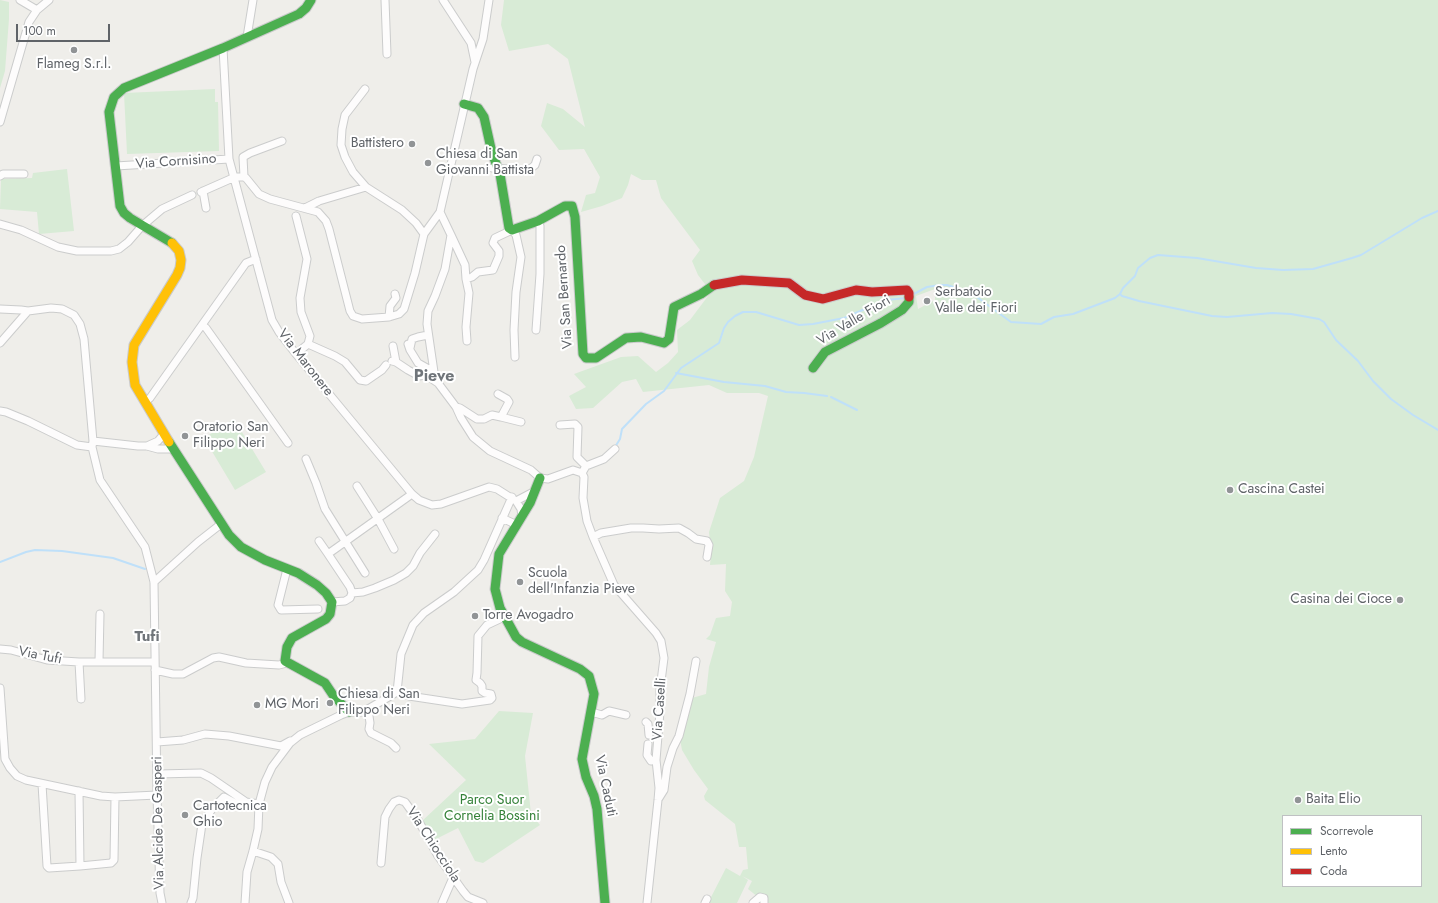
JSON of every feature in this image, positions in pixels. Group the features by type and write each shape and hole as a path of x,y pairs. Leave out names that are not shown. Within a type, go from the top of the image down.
{"street":[{"path":"20,0 37,10"},
{"path":"0,122 29,22 37,10 49,0"},
{"path":"247,37 253,0"},
{"path":"155,670 173,674 183,674 213,658 219,657 246,663 283,664 286,661 287,647 292,638 326,619 330,614 332,602 326,593 317,585 298,573 265,560 241,547 229,535 173,449 135,385 132,362 134,345 177,275 181,260 179,251 172,243 142,226 124,213 120,206 109,112 114,97 124,88 223,48 299,14 306,8 311,0"},
{"path":"385,0 387,54"},
{"path":"443,0 471,44 475,62"},
{"path":"206,208 202,191 235,177 244,177 259,194 270,199 318,212 326,221 329,229 350,311 353,316 357,319 362,319 389,317 399,314 404,309 415,273 424,234 440,212 464,104 475,62 483,39 489,2"},
{"path":"223,48 229,159"},
{"path":"365,89 345,115 341,145 345,157 353,172 366,187 402,210 416,223 424,234"},
{"path":"464,104 478,108 484,117 490,135 495,168 500,174 508,224 516,235 521,257 516,292 514,330 516,356"},
{"path":"244,177 243,157 282,141"},
{"name":"Via Cornisino","path":"116,166 229,159 256,259"},
{"path":"495,168 530,169 535,165 537,159"},
{"path":"0,176 3,174 24,174"},
{"path":"305,208 319,201 366,187"},
{"path":"0,224 21,230 58,247 77,251 111,251 119,249 128,242 142,226 162,209 192,195"},
{"name":"Via San Bernardo","path":"466,279 472,277 478,272 493,270 499,256 499,251 493,243 495,238 538,221 565,206 572,206 575,217 583,354 586,358 596,358 626,338 641,337 664,343 669,339 674,307 708,289"},
{"path":"440,212 465,265 469,293 466,327 467,341"},
{"path":"296,216 307,259 300,298 301,312 310,336 308,344 296,354"},
{"name":"Via San Bernardo","path":"536,330 540,274 540,226 538,221"},
{"path":"451,235 445,269 428,311 428,335 434,372 438,383 456,407 473,437 490,451 530,470 540,478 548,480 573,470 584,470 604,458 615,449"},
{"path":"145,402 150,398 246,263 256,259"},
{"name":"Via Maronere","path":"256,259 272,320 278,332 412,494 419,500 432,505 441,504 489,487 497,489 514,499"},
{"name":"Via Valle Fiori","path":"708,289 714,285 742,280 789,283 805,295 823,299 856,290 872,292 907,290 910,299 902,310 881,323 826,352 817,361 813,368"},
{"path":"389,317 390,306 396,298 395,294"},
{"name":"Via Alcide De Gasperi","path":"0,309 28,311 51,308 62,309 74,315 80,324 84,339 92,444 100,480 146,547 154,582 158,774 157,795 160,893 162,903"},
{"path":"0,343 28,311"},
{"path":"202,325 206,328 288,443"},
{"path":"428,335 418,336 412,339 409,347 418,363 434,372"},
{"path":"308,344 335,356 344,362 360,380 366,381 392,363"},
{"path":"392,363 393,346"},
{"path":"392,363 419,376 426,375 438,383"},
{"path":"498,394 507,399 509,402 501,417"},
{"path":"456,407 477,419 484,419 492,415 521,422"},
{"path":"0,411 28,421 77,445 92,444 147,446 158,449 173,449"},
{"path":"560,425 575,424 578,427 576,457 584,470"},
{"path":"147,446 158,441 164,434"},
{"path":"306,459 325,509 365,573"},
{"name":"Via Caselli","path":"584,470 583,498 587,522 614,585 656,633 661,641 664,658 660,689 660,712 656,760 659,788 647,903"},
{"name":"Via Caduti","path":"540,478 530,503 499,554 496,568 495,589 500,608 516,637 522,642 580,669 589,676 594,694 582,759 586,777 594,796 597,810 605,903"},
{"path":"357,486 378,519 394,549"},
{"path":"397,692 401,654 413,625 424,613 454,592 478,570 484,560 502,518 514,499 535,491"},
{"path":"328,554 412,494"},
{"path":"514,499 521,509 522,517"},
{"path":"502,518 517,525"},
{"path":"154,582 198,542 221,524"},
{"path":"593,536 601,533 631,528 679,528 696,539 708,541 709,545 707,557"},
{"path":"352,593 375,588 394,580 406,572 413,566 420,553 435,534"},
{"path":"318,541 350,587 352,593 350,598 345,601 332,602"},
{"path":"287,569 278,605 281,610 318,609"},
{"path":"99,661 100,614"},
{"path":"245,903 247,872 258,829 259,804 268,775 290,743 296,738 345,712 366,710 397,692 410,696 462,704 490,700 492,698 491,694 482,691 482,686 476,680 478,636 487,625 504,616"},
{"name":"Via Tufi","path":"0,649 11,650 47,660 79,662 155,662"},
{"path":"286,661 325,683 345,712"},
{"path":"658,800 664,790 667,767 673,748 679,736 690,694 696,661"},
{"name":"Via Tufi","path":"79,662 81,699"},
{"path":"0,688 5,759 17,776 42,784 79,790 101,796 115,797 157,795"},
{"path":"366,710 369,716 369,729 371,733 391,743 396,748"},
{"path":"591,712 602,715 609,711 626,716"},
{"path":"646,722 648,724 649,735"},
{"name":"Via Alcide De Gasperi","path":"157,742 183,740 204,734 229,736 281,746 296,738"},
{"path":"648,744 647,755 651,761 656,760"},
{"path":"158,774 201,774 212,778 246,802 259,804"},
{"path":"42,784 47,866 49,868 111,863 114,860 115,797"},
{"path":"79,790 80,866"},
{"path":"191,903 193,898 202,824 212,809 224,797 239,805 243,800"},
{"name":"Via Chiocciola","path":"381,863 385,818 388,809 394,802 399,800 404,802 418,820 429,837 438,856 463,891 468,896 483,903"},
{"path":"253,851 271,857 278,864 281,882 289,903"},
{"path":"442,903 454,878"},
{"path":"753,903 760,898 764,898 764,903"}],"green space":[{"path":"0,0 9,2 9,19 5,71 0,88"},
{"path":"504,0 1438,0 1438,903 768,903 767,899 758,897 748,889 752,881 742,876 748,880 737,903 708,903 726,868 740,876 743,870 748,869 746,847 739,847 735,824 705,800 704,796 708,789 682,750 680,739 692,698 706,694 709,667 716,642 706,639 710,635 716,618 730,616 732,602 725,591 726,564 710,565 711,554 709,532 720,498 744,481 754,457 768,396 759,393 727,393 709,385 643,392 636,379 622,382 593,408 576,409 569,396 586,387 574,374 621,357 638,356 656,372 668,363 678,352 677,330 690,320 711,292 698,275 692,261 700,250 661,198 656,180 642,180 631,174 622,198 581,212 586,195 595,193 600,177 584,149 559,150 541,126 547,103 563,109 585,127 568,59 548,44 509,51 501,25","holes":["935,289 935,300 918,309 916,296"]},
{"path":"215,89 215,102 218,102 219,151 127,154 124,93"},
{"path":"67,169 74,231 39,234 37,212 0,209 1,179 32,178 33,173"},
{"path":"234,419 266,472 235,490 204,438"},
{"name":"Parco Suor Cornelia Bossini","path":"499,711 533,713 525,756 531,814 540,825 483,863 475,861 458,828 434,840 422,821 466,780 429,744 475,739"}],"waterway":[{"path":"912,295 927,287 947,285 970,292 1011,322 1041,324 1054,317 1073,314 1115,298 1135,276 1138,268 1150,258 1158,255 1197,258 1256,268 1283,270 1313,269 1361,255 1422,218 1438,211"},
{"path":"1120,294 1139,301 1212,316 1227,317 1272,313 1291,314 1319,319 1324,322 1336,340 1358,361 1373,381 1391,399 1413,415 1438,430"},
{"path":"615,447 620,439 622,429 646,404 664,391 681,368 719,343 724,328 735,316 743,312 756,312 799,325 813,324 844,318 886,300 906,298"},
{"path":"676,373 724,382 765,386 786,392 827,396"},
{"path":"831,397 857,410"},
{"path":"0,562 35,550 62,551 113,558 145,569"}],"traffic: fast":[{"path":"172,243 130,218 124,213 120,206 109,112 114,97 124,88 223,48 299,14 306,8 311,0"},
{"path":"464,104 478,108 484,117 492,153 500,174 509,228 512,230 538,221 565,206 572,206 575,217 583,354 586,358 596,358 626,338 641,337 664,343 669,339 674,307 701,294 714,285"},
{"path":"813,368 825,352 881,323 902,310 909,302 909,297"},
{"path":"169,442 229,535 241,547 265,560 298,573 317,585 326,593 332,602 330,614 326,619 292,638 287,647 285,661 325,683 333,695 349,712"},
{"path":"540,478 530,503 499,554 495,589 500,608 516,637 522,642 580,669 589,676 594,694 582,759 586,777 594,796 597,809 605,903"}],"traffic: slow":[{"path":"169,442 135,385 132,362 134,345 180,268 181,260 179,251 172,243"}],"traffic: jam":[{"path":"714,285 742,280 789,283 805,295 823,299 856,290 872,292 907,290 909,297"}],"place":[{"name":"Flameg S.r.l.","path":"74,50"},
{"name":"Battistero","path":"412,144"},
{"name":"Chiesa di San Giovanni Battista","path":"428,163"},
{"name":"Serbatoio Valle dei Fiori","path":"927,301"},
{"name":"Oratorio San Filippo Neri","path":"185,436"},
{"name":"Cascina Castei","path":"1230,490"},
{"name":"Scuola dell'Infanzia Pieve","path":"520,582"},
{"name":"Casina dei Cioce","path":"1400,600"},
{"name":"Torre Avogadro","path":"475,616"},
{"name":"Chiesa di San Filippo Neri","path":"330,703"},
{"name":"MG Mori","path":"257,705"},
{"name":"Baita Elio","path":"1298,800"},
{"name":"Cartotecnica Ghio","path":"185,815"}],"district":[{"name":"Pieve","path":"434,377"},
{"name":"Tufi","path":"147,637"}]}
